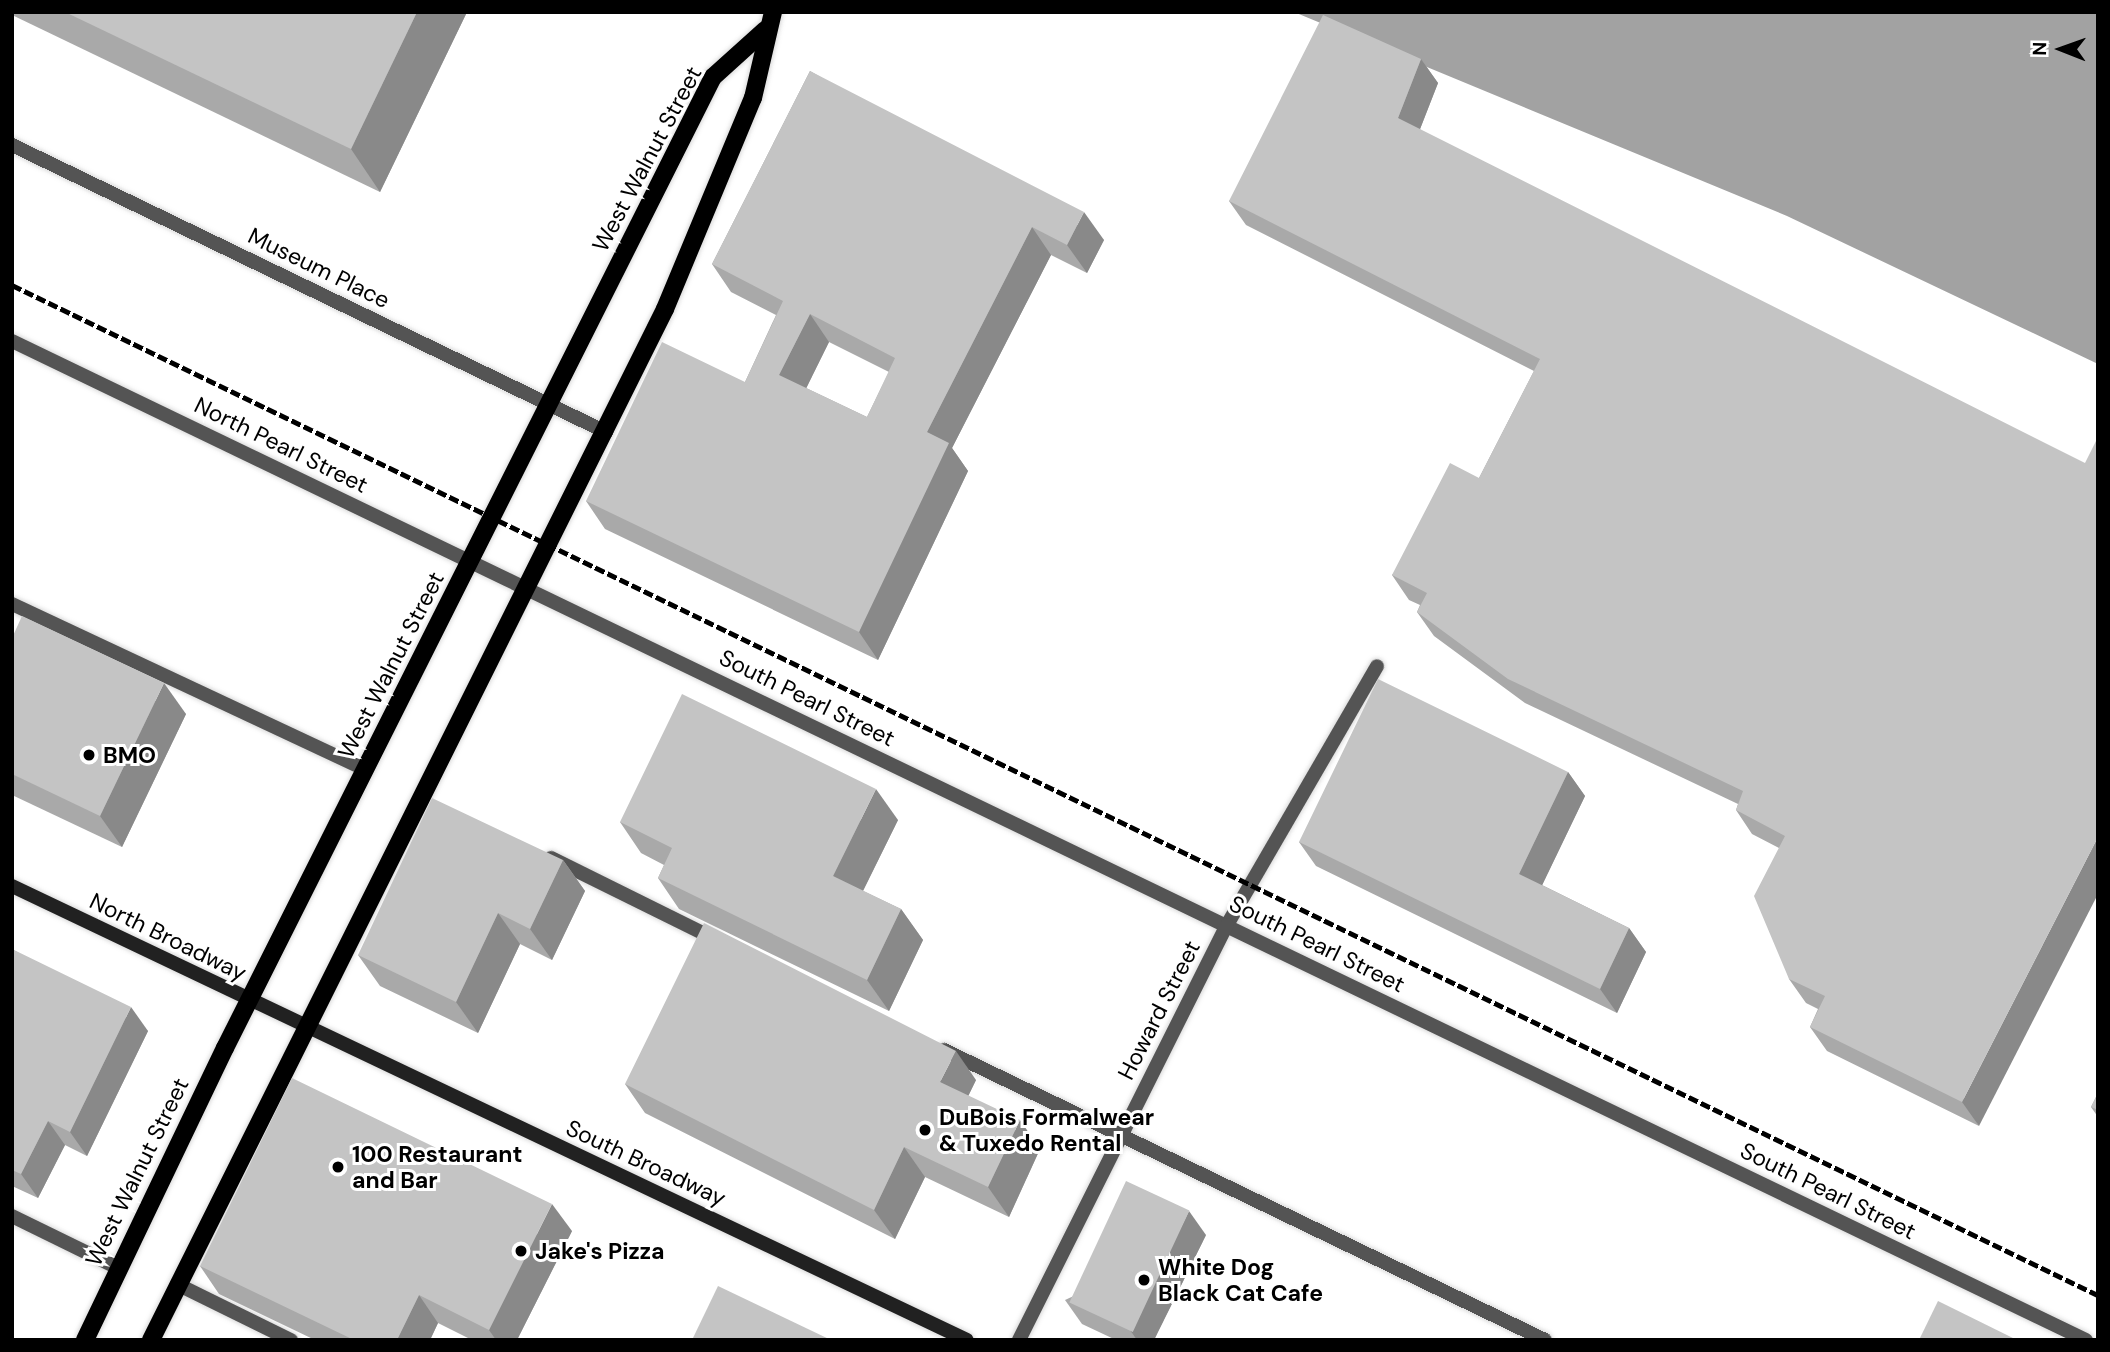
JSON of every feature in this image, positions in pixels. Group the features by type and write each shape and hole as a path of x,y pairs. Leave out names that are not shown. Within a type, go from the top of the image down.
{"main road":[{"name":"West Walnut Street","path":"151,1340 304,1028 530,590 606,432 753,97 765,30 773,12"},
{"name":"West Walnut Street","path":"85,1340 116,1267 248,1001 364,769 472,562 548,403 713,77 765,30"}],"street":[{"name":"Museum Place","path":"12,145 606,432"},
{"name":"North Pearl Street","path":"12,341 530,590"},
{"name":"South Pearl Street","path":"530,590 2085,1340"},
{"path":"12,604 364,769"},
{"name":"Howard Street","path":"1019,1340 1227,925 1377,666"},
{"path":"422,795 443,806"},
{"path":"533,850 736,949"},
{"name":"North Broadway","path":"12,886 304,1028"},
{"name":"South Broadway","path":"304,1028 967,1340"},
{"path":"932,1045 1545,1340"},
{"path":"12,1216 116,1267"},
{"path":"177,1284 291,1340"}],"shaded area":[{"path":"1294,12 2098,12 2098,364 1787,216"}],"building":[{"path":"65,12 417,12 351,149"},
{"path":"1323,15 1421,59 1398,118 2085,463 2098,437 2098,837 1962,1102 1810,1027 1825,996 1789,979 1754,896 1785,836 1736,810 1743,791 1508,679 1417,612 1427,593 1392,575 1450,463 1479,478 1540,359 1229,201"},
{"path":"810,71 1084,212 1067,245 1032,227 927,432 949,443 859,632 586,501 662,342 745,382 783,301 712,264","holes":["810,314 895,358 867,417 779,375"]},
{"name":"BMO","path":"22,616 164,683 100,816 12,774 12,638"},
{"path":"1378,679 1568,772 1519,874 1629,928 1600,989 1299,842"},
{"path":"682,694 876,789 833,876 901,909 867,980 658,878 672,848 620,822"},
{"path":"432,798 563,860 530,929 498,913 456,1002 358,955"},
{"path":"704,923 956,1051 940,1082 1020,1120 988,1187 904,1147 874,1210 625,1084"},
{"path":"12,949 131,1007 70,1132 48,1121 21,1174 12,1170"},
{"path":"292,1078 552,1204 489,1330 419,1295 397,1340 354,1340 200,1266"},
{"path":"2098,1093 2098,1110 2091,1107"},
{"path":"1126,1181 1189,1211 1133,1332 1069,1302"},
{"path":"718,1286 831,1340 692,1340"},
{"path":"1938,1301 2017,1340 1919,1340"}],"railway":[{"path":"12,285 2098,1295"}],"place":[{"name":"BMO","path":"89,755"},
{"name":"DuBois Formalwear & Tuxedo Rental","path":"925,1130"},
{"name":"100 Restaurant and Bar","path":"338,1167"},
{"name":"Jake's Pizza","path":"521,1251"},
{"name":"White Dog Black Cat Cafe","path":"1144,1280"}]}
